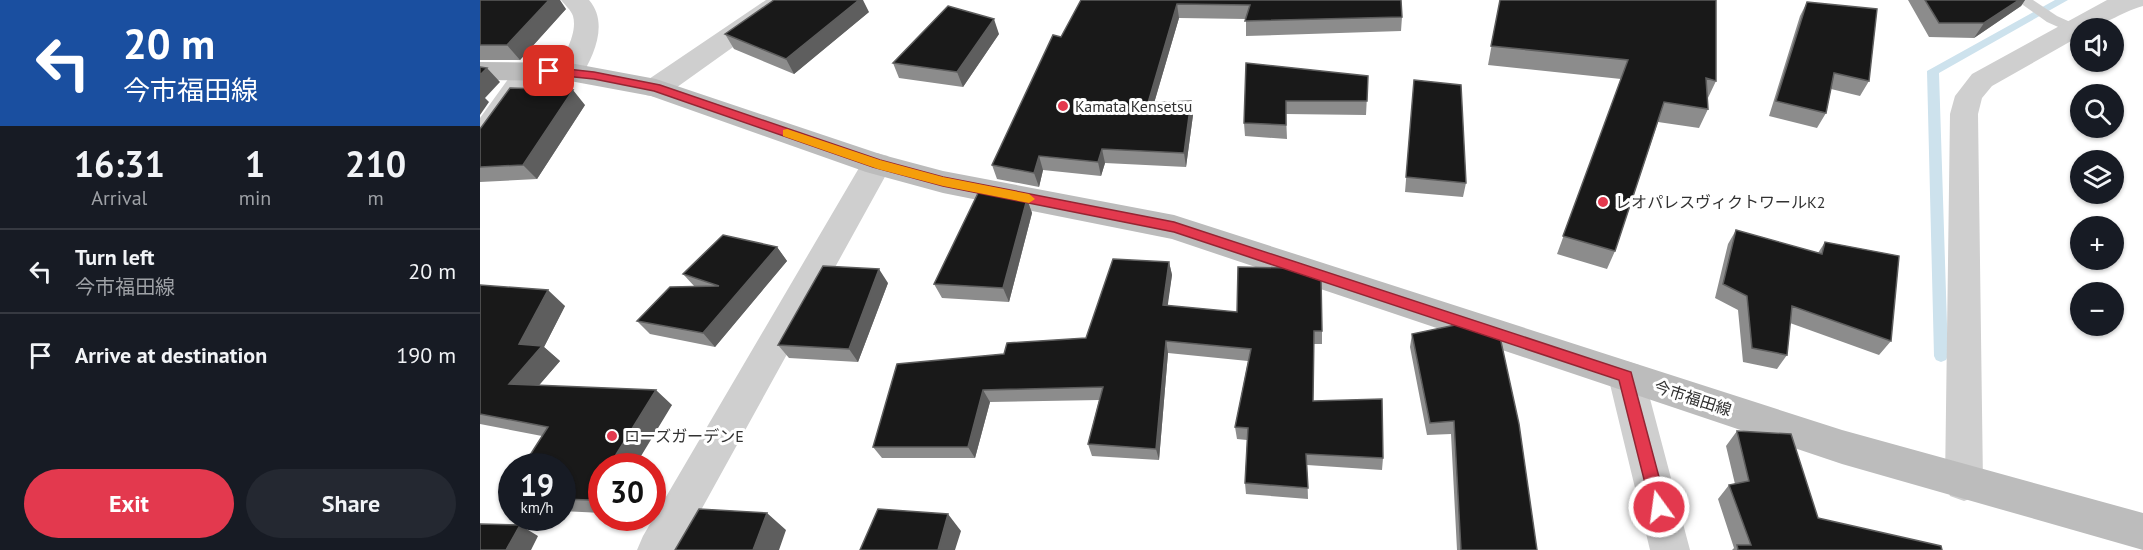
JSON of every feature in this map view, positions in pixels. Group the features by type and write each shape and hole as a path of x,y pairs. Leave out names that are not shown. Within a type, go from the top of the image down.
{"main road":[{"name":"今市福田線","path":"480,71 570,72 656,88 878,164 943,182 1174,227 1842,447 2143,532"}],"street":[{"path":"570,72 588,26 582,6 574,0"},
{"path":"656,88 783,0"},
{"path":"1965,483 1964,114 1969,96 1982,80 2063,24 2138,0"},
{"path":"480,139 529,70"},
{"path":"657,550 878,164"},
{"path":"1626,376 1670,550"}],"lane":[{"path":"2023,0 2063,24"}],"building":[{"path":"480,0 549,0 507,45 480,45"},
{"path":"774,0 859,0 786,59 725,34"},
{"path":"1081,0 1401,0 1402,17 1245,21 1250,5 1177,4 1148,103 1191,101 1184,153 1102,149 1098,162 1039,156 1034,173 992,165 1053,35 1061,37"},
{"path":"1500,0 1716,0 1716,81 1706,78 1708,109 1664,102 1615,251 1563,236 1628,60 1491,46"},
{"path":"1925,0 2019,0 1984,23 1939,23"},
{"path":"1807,2 1877,9 1869,81 1834,73 1826,113 1776,101"},
{"path":"948,6 994,19 957,72 893,63"},
{"path":"1246,63 1368,76 1367,101 1286,101 1286,125 1244,123"},
{"path":"480,67 487,68 480,75"},
{"path":"1414,80 1461,85 1466,183 1406,177"},
{"path":"510,88 573,90 523,165 480,167 480,129"},
{"path":"980,189 1027,199 1003,288 934,284"},
{"path":"1736,230 1822,254 1825,242 1899,256 1891,341 1792,306 1787,355 1752,348 1747,296 1723,284"},
{"path":"723,235 777,247 703,333 637,321 670,287 719,286 683,274"},
{"path":"1113,259 1169,262 1163,305 1237,312 1238,267 1290,268 1321,278 1322,331 1314,331 1313,401 1382,399 1383,458 1306,454 1308,488 1245,483 1248,428 1235,427 1251,349 1166,341 1156,449 1088,444 1103,387 983,390 968,447 873,447 897,364 1004,354 1007,343 1086,338"},
{"path":"823,266 879,269 849,349 778,345"},
{"path":"480,285 548,290 519,344 542,346 509,384 656,390 617,453 588,453 588,500 576,500 576,453 531,453 548,427 480,414"},
{"path":"1460,324 1500,337 1519,424 1537,550 1461,550 1454,421 1430,423 1412,334"},
{"path":"1737,431 1791,434 1818,518 1941,546 1942,550 1738,550 1737,545 1751,545 1729,485 1749,481"},
{"path":"699,509 767,513 753,550 675,550"},
{"path":"878,509 948,514 938,550 860,550"},
{"path":"480,524 498,524 498,531 517,531 506,550 480,550"}],"waterway":[{"path":"1941,356 1933,71 2063,0"}],"slow traffic":[{"path":"787,133 878,164 943,182 1029,199"}],"place":[{"name":"Kamata Kensetsu","path":"1063,106"},
{"name":"レオパレスヴィクトワールK2","path":"1603,202"},
{"name":"ローズガーデンE","path":"612,436"}],"route":[{"path":"549,71 570,72 656,88 878,164 943,182 1174,227 1626,376 1659,507"}]}
